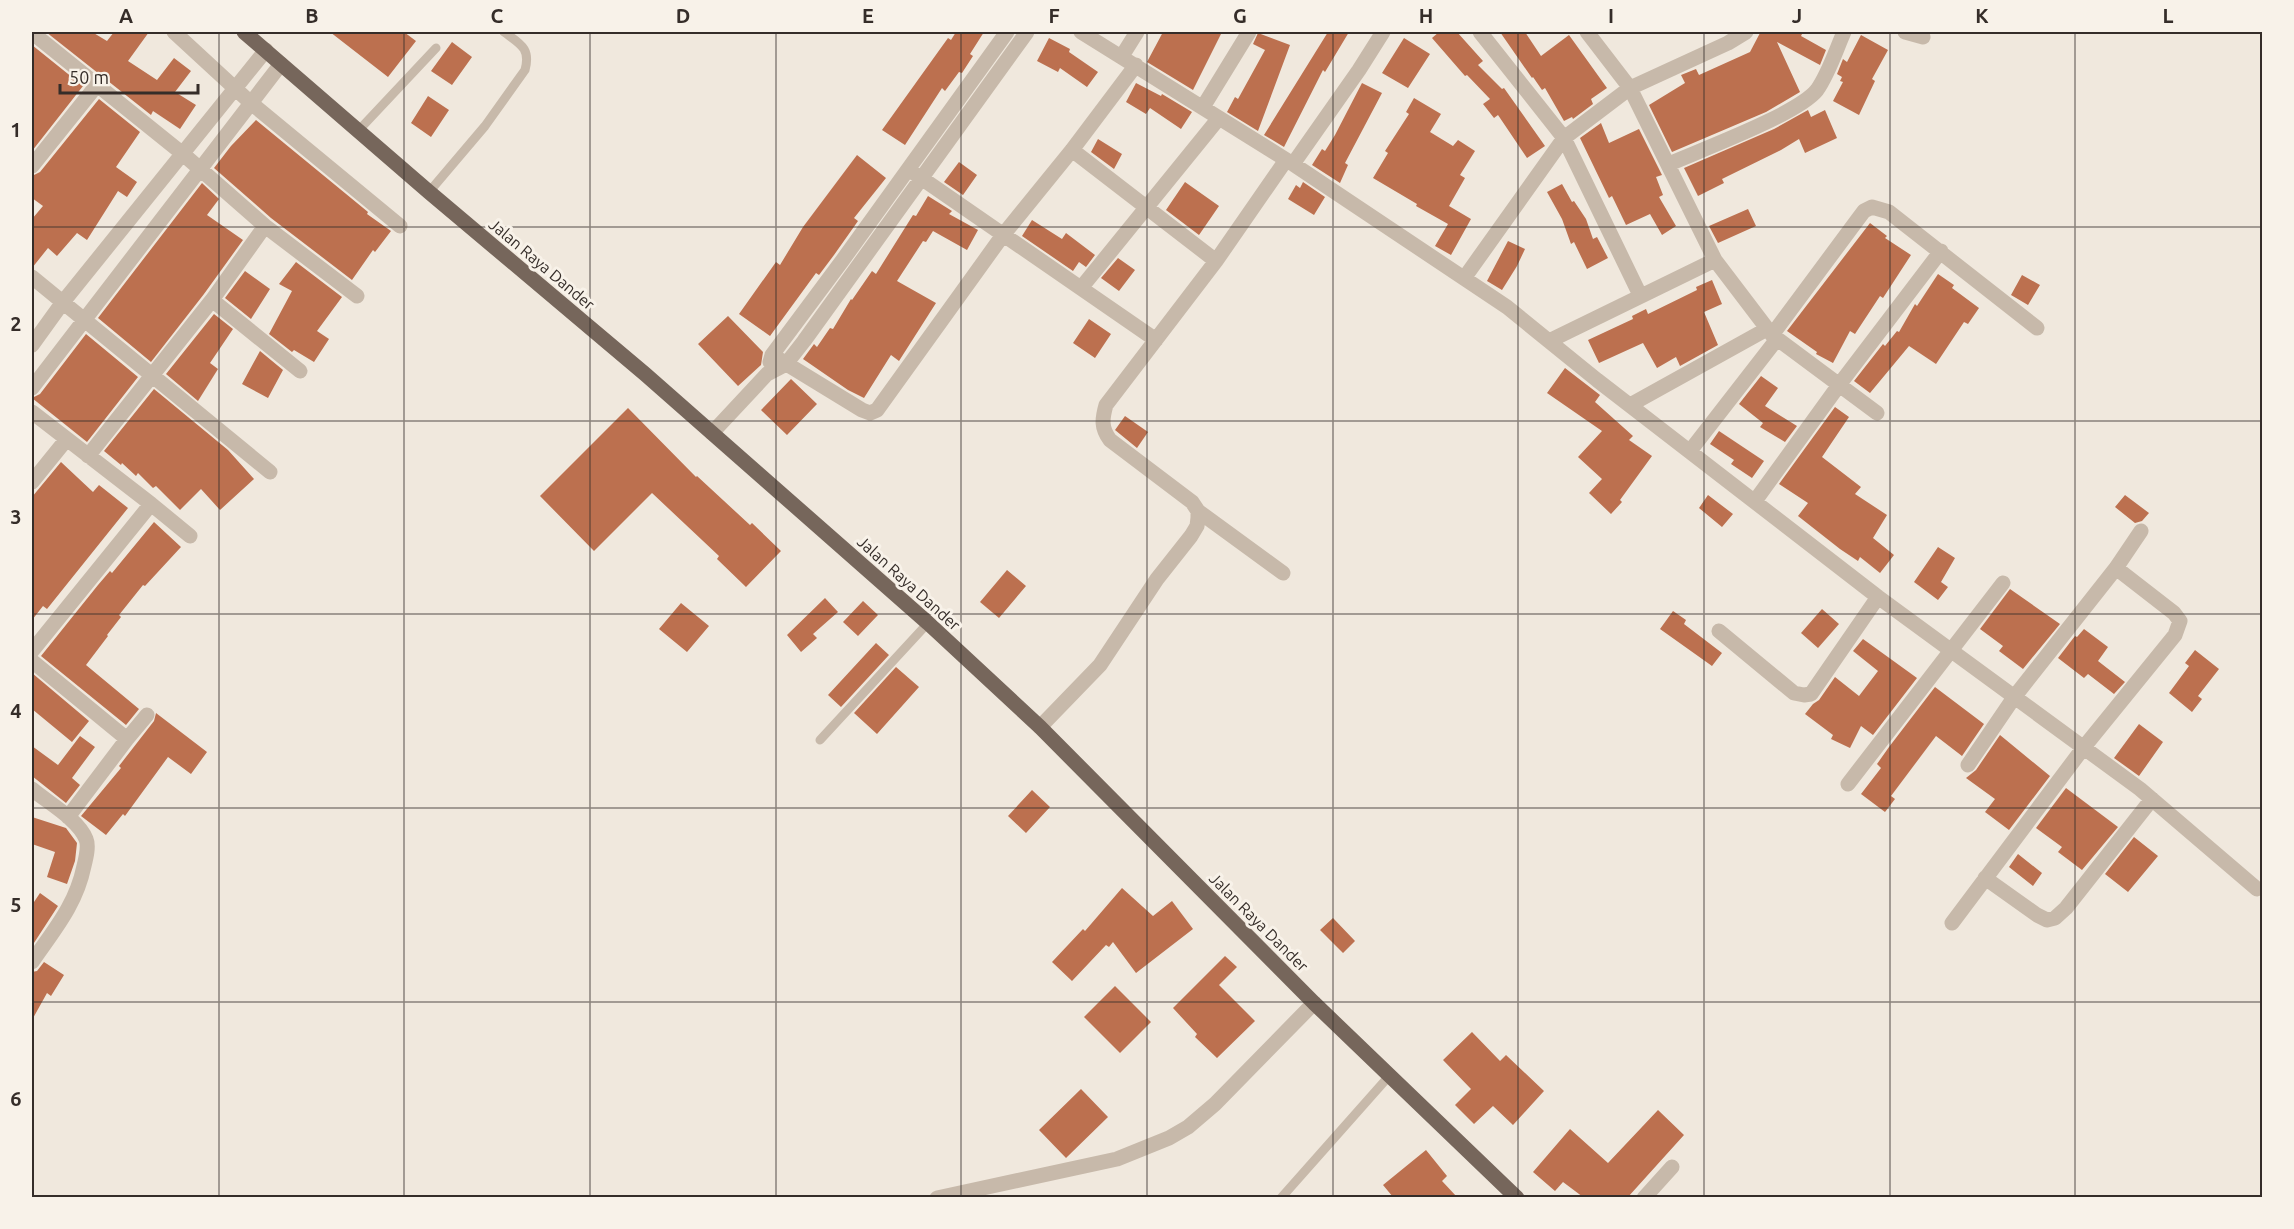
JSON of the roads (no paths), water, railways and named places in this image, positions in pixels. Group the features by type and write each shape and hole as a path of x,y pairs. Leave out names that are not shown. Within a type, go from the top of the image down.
{"main road":[{"name":"Jalan Raya Dander","path":"244,32 579,318 928,623 1040,727 1314,1003 1517,1197"}],"street":[{"path":"174,32 251,103 400,226"},
{"path":"767,374 772,355 909,170 1007,32"},
{"path":"712,434 767,374 786,364 1027,32"},
{"path":"1081,32 1290,162 1465,277 1878,597 2152,799 2258,889"},
{"path":"1122,56 1137,32"},
{"path":"1203,107 1249,32"},
{"path":"1283,573 1198,511 1185,496 1118,447 1104,432 1102,424 1106,405 1113,394 1353,79 1383,32"},
{"path":"1480,32 1564,138 1640,295"},
{"path":"1587,32 1630,88 1715,260 1772,334 1876,413"},
{"path":"1465,277 1564,138 1630,88 1728,43 1746,32"},
{"path":"1669,164 1771,119 1808,99 1821,83 1844,32"},
{"path":"1905,32 1923,37"},
{"path":"32,34 183,154 265,226 357,296"},
{"path":"32,345 63,302 266,50"},
{"path":"32,388 281,64"},
{"path":"772,355 862,410 870,413 877,410 1003,236 1136,65"},
{"path":"32,166 97,85"},
{"path":"966,90 980,99"},
{"path":"1082,288 1219,118"},
{"path":"1071,150 1216,261"},
{"path":"909,170 1156,340"},
{"path":"1690,451 1772,334 1864,211 1872,207 1889,212 2037,328"},
{"path":"87,456 212,300 265,226"},
{"path":"1755,501 1839,385 1941,251"},
{"path":"1550,341 1715,260"},
{"path":"842,261 855,271"},
{"path":"32,277 270,472"},
{"path":"212,300 300,370"},
{"path":"789,332 804,341"},
{"path":"1630,405 1772,334"},
{"path":"32,412 190,536"},
{"path":"32,482 66,440"},
{"path":"32,651 151,504"},
{"path":"1040,727 1090,676 1111,650 1157,579 1191,536 1197,526 1198,511"},
{"path":"1968,765 2015,696 2116,567 2141,531"},
{"path":"1952,922 2084,747 2175,635 2180,621 2174,613 2116,567"},
{"path":"1848,784 2003,582"},
{"path":"1719,631 1794,693 1811,694 1878,597"},
{"path":"32,661 127,739"},
{"path":"68,817 147,715"},
{"path":"32,792 68,817 86,839 86,860 81,882 73,901 32,962"},
{"path":"1985,878 2037,915 2047,920 2055,918 2066,908 2152,799"},
{"path":"938,1197 1117,1159 1169,1138 1188,1127 1215,1104 1314,1003"},
{"path":"1644,1197 1672,1167"}],"lane":[{"path":"429,192 485,126 525,70 528,60 525,50 504,32"},
{"path":"358,131 436,48"},
{"path":"820,740 928,623"},
{"path":"1281,1197 1390,1076"}]}
